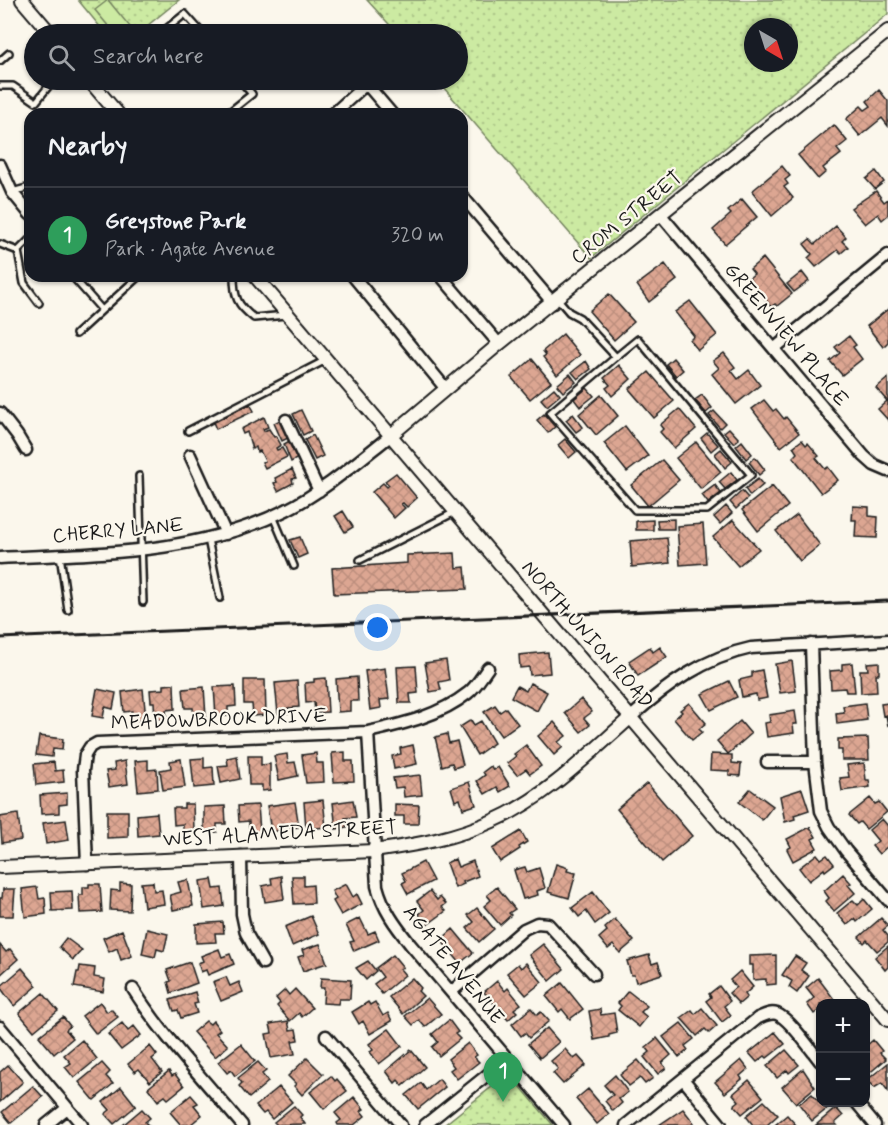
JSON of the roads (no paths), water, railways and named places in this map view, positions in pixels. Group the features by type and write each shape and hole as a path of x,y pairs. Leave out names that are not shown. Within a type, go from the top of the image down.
{"street":[{"path":"22,0 42,24"},
{"name":"CROM STREET","path":"390,436 500,344 888,31"},
{"path":"102,90 114,108"},
{"path":"339,108 357,90"},
{"path":"372,90 387,108"},
{"path":"0,165 12,192 24,207"},
{"path":"468,203 555,301"},
{"name":"GREENVIEW PLACE","path":"661,215 864,456 874,465 888,471"},
{"path":"775,348 888,255"},
{"name":"NORTH UNION ROAD","path":"260,282 888,1020"},
{"path":"358,282 447,389"},
{"path":"446,282 500,344"},
{"path":"0,413 26,450"},
{"path":"286,420 319,491"},
{"name":"CHERRY LANE","path":"0,558 140,550 226,534 286,510 319,491 390,436"},
{"path":"190,455 226,534"},
{"path":"631,717 678,679 705,663 730,653 751,648 888,640"},
{"path":"811,644 815,762 819,800 829,827 888,900"},
{"path":"368,732 437,713 469,692 488,668"},
{"name":"WEST ALAMEDA STREET","path":"0,867 374,851 417,845 453,836 496,820 552,786 631,717"},
{"name":"MEADOWBROOK DRIVE","path":"87,864 84,763 85,755 90,747 97,743 368,732"},
{"name":"AGATE AVENUE","path":"368,732 374,851 377,886 382,904 390,920 564,1125"},
{"path":"767,762 815,762"},
{"path":"241,856 242,914 246,933 263,963"},
{"path":"451,992 524,929 537,923 548,924 594,974"},
{"path":"133,989 147,1012 242,1125"},
{"path":"626,1125 758,1018 767,1014 784,1018 816,1056"},
{"path":"0,1027 82,1125"},
{"path":"326,1036 401,1125"},
{"path":"425,1125 507,1059"},
{"path":"683,1079 721,1125"},
{"path":"859,1107 875,1125"},
{"path":"46,1125 67,1108"}],"lane":[{"path":"172,24 185,14 194,24"},
{"path":"0,61 9,53"},
{"path":"0,86 14,86 36,102 46,90"},
{"path":"234,108 252,94 249,90"},
{"path":"12,192 24,189"},
{"path":"0,244 18,251"},
{"path":"18,251 24,245"},
{"path":"18,251 24,283 39,303"},
{"path":"77,282 102,310"},
{"path":"76,334 132,282"},
{"path":"234,282 234,293 242,309 254,318 265,319 288,315"},
{"path":"555,301 580,318 616,357"},
{"path":"638,339 751,475 707,510 634,510 550,413 616,357 638,339"},
{"path":"188,431 326,360"},
{"path":"139,476 143,602"},
{"path":"360,560 455,512"},
{"path":"273,516 294,566"},
{"path":"208,539 220,598"},
{"path":"60,555 68,610"}],"railway":[{"path":"0,638 888,601"}],"place":[{"name":"Greystone Park","path":"503,1102"}]}
